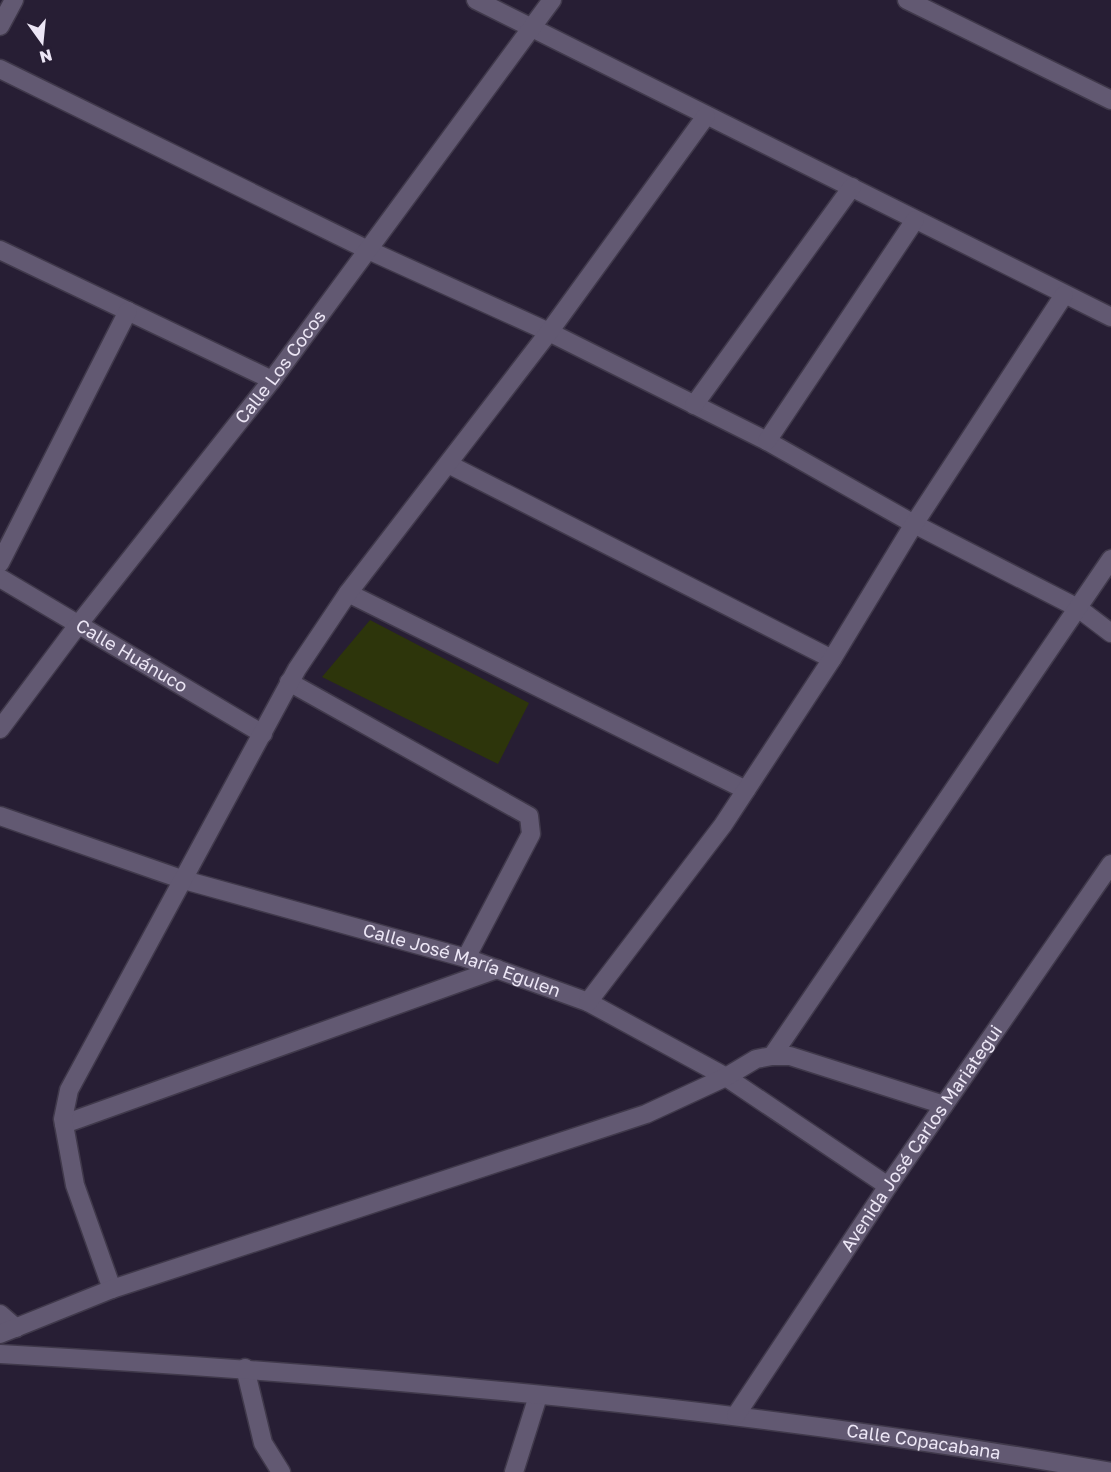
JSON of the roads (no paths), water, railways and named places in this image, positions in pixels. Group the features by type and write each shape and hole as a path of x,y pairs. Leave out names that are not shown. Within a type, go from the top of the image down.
{"street":[{"path":"0,26 14,0"},
{"path":"476,0 1111,317"},
{"name":"Calle Los Cocos","path":"0,729 78,625 272,380 366,249 552,0"},
{"path":"908,0 1111,100"},
{"path":"0,69 366,249 549,332 767,441 914,524 1078,608 1111,633"},
{"path":"112,1289 75,1185 64,1124 69,1090 290,682 348,593 549,332 706,116"},
{"path":"694,405 852,187"},
{"path":"767,441 915,220"},
{"path":"0,250 272,380"},
{"path":"588,1002 723,825 832,659 914,524 1064,295"},
{"path":"0,563 128,311"},
{"path":"448,464 832,659"},
{"path":"772,1056 1111,559"},
{"name":"Calle Huánuco","path":"0,578 262,734"},
{"path":"348,593 746,790"},
{"path":"290,682 530,816 531,834 466,958"},
{"name":"Calle José María Egulen","path":"0,816 184,880 466,958 588,1002 726,1077 888,1186"},
{"name":"Avenida José Carlos Mariategui","path":"736,1414 888,1186 1111,864"},
{"path":"64,1124 497,969"},
{"path":"0,1314 8,1331 112,1289 646,1114 726,1077 756,1059 790,1056 945,1105"},
{"name":"Calle Copacabana","path":"0,1354 245,1368 736,1414 973,1447 1111,1472"},
{"path":"245,1368 263,1443 281,1472"},
{"path":"514,1472 538,1396"}]}
